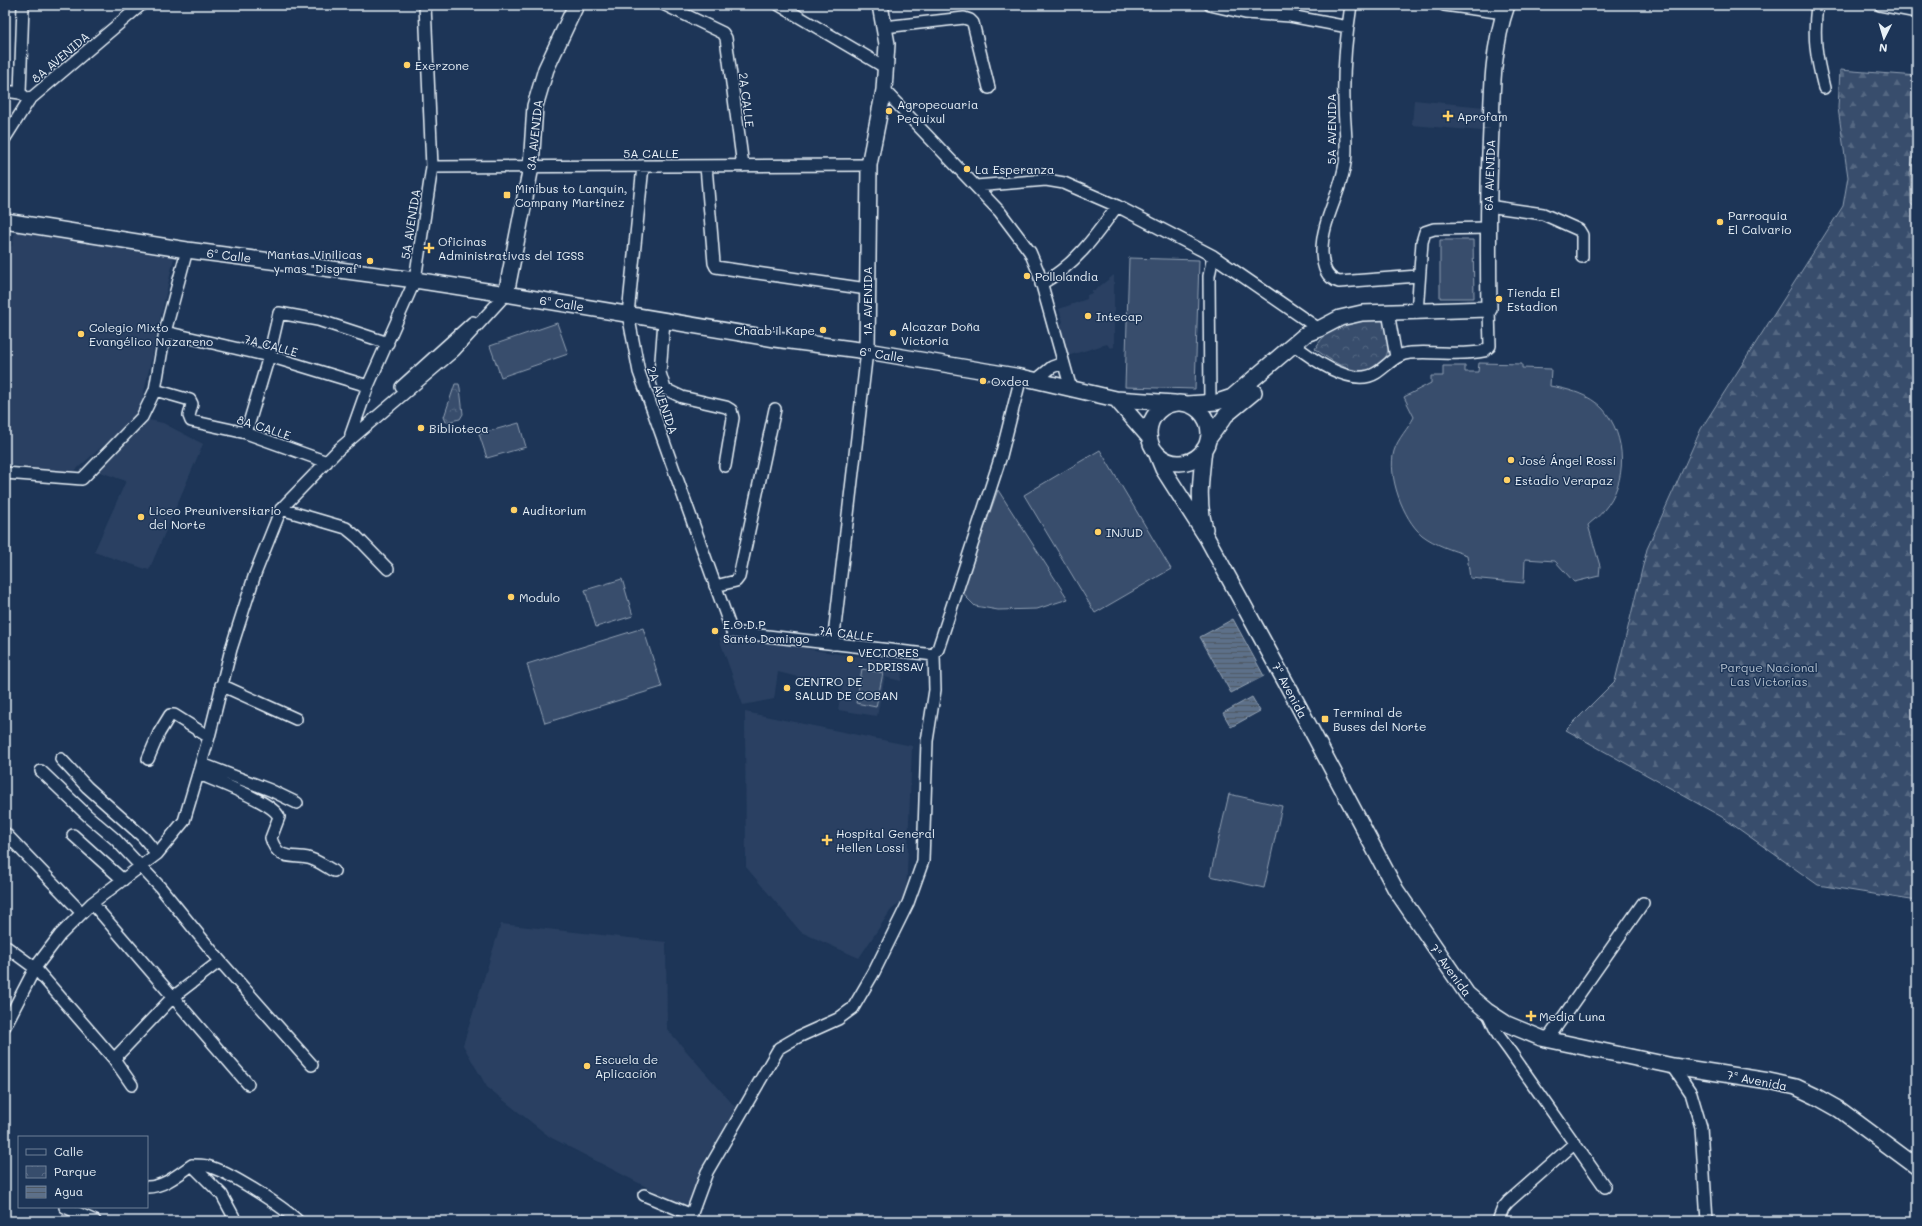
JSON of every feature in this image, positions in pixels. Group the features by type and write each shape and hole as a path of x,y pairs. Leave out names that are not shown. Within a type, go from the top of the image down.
{"main road":[{"name":"3A AVENIDA","path":"506,294 531,167 535,106 546,69 576,5"},
{"name":"1A AVENIDA","path":"867,351 869,164 884,90 887,44 880,5"},
{"name":"6A AVENIDA","path":"1489,310 1487,228 1492,90 1505,9"},
{"name":"6ª Calle","path":"5,221 188,250 415,280 775,339 867,351 1028,379 1116,399 1181,404 1210,403 1225,400 1239,392 1297,348"},
{"path":"1116,399 1149,437 1156,452 1172,462 1181,463 1198,456 1226,415 1297,348 1306,334 1319,330 1349,315 1388,312 1489,310"},
{"path":"1149,437 1149,429 1155,415 1160,409 1181,404 1202,413 1208,425 1206,443"},
{"name":"7ª Avenida","path":"1206,443 1199,489 1199,506 1206,538"},
{"name":"7ª Avenida","path":"1156,452 1171,482 1206,538 1297,702 1396,890 1467,994 1487,1011 1525,1032 1547,1040 1673,1066 1769,1081 1796,1088 1840,1110 1917,1167"}],"street":[{"path":"5,91 24,97 23,5"},
{"name":"8A AVENIDA","path":"6,135 24,97 141,5"},
{"name":"5A AVENIDA","path":"351,434 368,386 415,280 432,167 425,5"},
{"name":"2A CALLE","path":"665,5 723,33 726,38 743,166"},
{"path":"779,5 886,68"},
{"path":"1210,5 1245,13 1290,16 1348,27"},
{"name":"5A AVENIDA","path":"1351,5 1348,27 1344,101 1345,163 1324,231 1322,256 1326,274 1335,281 1344,282 1418,276"},
{"path":"1444,5 1505,9"},
{"path":"1817,5 1814,31 1815,48 1824,88"},
{"path":"1883,5 1917,12"},
{"path":"884,27 964,18 970,20 973,23 989,88"},
{"path":"884,90 1000,212 1030,252 1041,284 1071,389"},
{"name":"5A CALLE","path":"432,167 869,164"},
{"name":"2A AVENIDA","path":"643,166 628,314 639,372 732,632"},
{"path":"706,166 714,264 716,267 867,289"},
{"path":"976,186 1046,180 1064,183 1117,206 1214,256 1319,330"},
{"path":"1041,284 1055,276 1089,245 1117,206"},
{"path":"1488,206 1543,214 1579,230 1582,235 1582,257"},
{"path":"1417,312 1418,276 1422,236 1425,232 1434,229 1487,228"},
{"path":"5,473 82,479 142,417 154,390 166,332 188,250"},
{"path":"1210,403 1209,276 1214,256"},
{"path":"5,1026 35,968 60,935 81,912 157,854 184,821 209,736 221,684 255,574 280,509 327,462 351,434 450,341 506,294"},
{"path":"339,449 454,351 506,294"},
{"name":"6A AVENIDA","path":"1396,357 1409,353 1480,352 1490,346 1489,310"},
{"path":"246,433 269,356 278,314 282,312 318,320 388,343"},
{"path":"1297,348 1328,367 1357,378 1376,373 1396,357 1388,312"},
{"path":"664,321 660,374 665,389 682,397 726,407 731,410 732,418 725,466"},
{"name":"7A CALLE","path":"166,332 269,356 368,386"},
{"name":"1A AVENIDA","path":"833,644 867,351"},
{"path":"644,1195 690,1218 707,1172 779,1048 798,1037 838,1019 854,1008 874,972 908,903 923,861 927,741 935,690 934,655 938,649 1001,456 1028,379 1063,363"},
{"name":"8A CALLE","path":"154,390 187,399 192,404 189,416 191,421 246,433 327,462"},
{"path":"715,586 736,581 740,577 775,409"},
{"path":"280,509 346,528 357,536 388,569"},
{"name":"7A CALLE","path":"732,632 934,655"},
{"path":"221,684 296,719"},
{"path":"148,759 159,732 170,715 174,715 209,736"},
{"path":"62,759 87,787 143,837 157,854"},
{"path":"200,769 270,790 297,803"},
{"path":"200,769 277,811 279,816 271,838 277,851 285,855 310,858 334,871"},
{"path":"41,771 88,816 115,838 141,866 220,961 312,1065"},
{"path":"5,833 81,912"},
{"path":"73,836 123,880"},
{"path":"92,903 248,1084"},
{"path":"1547,1040 1643,903"},
{"path":"5,946 35,968 114,1059 132,1085"},
{"path":"114,1059 172,997 220,961"},
{"path":"1487,1011 1498,1035 1605,1187"},
{"path":"1673,1066 1691,1093 1701,1127 1705,1170 1707,1221"},
{"path":"1498,1221 1503,1208 1508,1202 1575,1143"},
{"path":"192,1165 222,1194 236,1221"},
{"path":"148,1187 156,1187 192,1165 207,1166 222,1172 290,1214 298,1221"},
{"path":"67,1208 95,1221"}],"shaded area":[{"name":"Aprofam","path":"1414,100 1484,107 1482,131 1412,125"},
{"name":"Colegio Mixto Evangélico Nazareno","path":"16,228 175,253 139,414 71,474 5,464 5,248 12,246"},
{"name":"Intecap","path":"1114,275 1114,347 1110,348 1107,344 1067,356 1059,329 1063,322 1059,309 1087,299 1087,295 1092,293 1092,290 1095,290"},
{"name":"Liceo Preuniversitario del Norte","path":"145,419 163,423 203,444 149,570 94,552 126,481 92,469"},
{"path":"733,636 838,654 903,661 901,681 885,677 877,716 838,710 842,688 778,672 774,699 743,705 719,638"},
{"name":"Hospital General Hellen Lossi","path":"745,712 912,746 906,897 891,910 859,958 801,932 746,867"},
{"name":"Escuela de Aplicación","path":"501,924 666,942 667,1029 736,1108 706,1158 687,1208 550,1137 487,1087 463,1045"}],"green space":[{"name":"Parque Nacional Las Victorias","path":"1840,70 1917,76 1917,901 1818,885 1722,817 1566,730 1615,681 1647,549 1701,429 1843,206 1848,177 1838,108"},
{"path":"1440,240 1473,240 1474,298 1440,298"},
{"path":"1129,258 1199,260 1195,389 1125,387"},
{"path":"1381,318 1386,327 1389,346 1387,354 1382,362 1376,367 1367,370 1350,369 1334,362 1315,349 1321,340 1335,327 1351,321"},
{"path":"557,323 568,354 501,377 490,346"},
{"name":"Estadio Verapaz","path":"1479,363 1522,364 1522,368 1551,369 1550,386 1585,396 1603,409 1611,420 1617,432 1620,445 1622,459 1621,473 1612,499 1602,512 1588,525 1600,566 1599,576 1574,582 1555,561 1525,559 1524,583 1470,578 1467,555 1427,539 1415,528 1403,508 1395,484 1392,461 1396,446 1414,417 1404,397 1431,383 1431,376 1443,376 1443,366 1465,366 1465,372 1478,372"},
{"path":"455,384 459,384 463,414 460,419 446,422 444,417"},
{"path":"519,423 526,447 487,458 479,434"},
{"name":"INJUD","path":"1100,450 1171,569 1095,613 1024,495"},
{"path":"998,490 1068,599 1037,609 998,610 975,606 966,597 962,589"},
{"path":"622,579 633,616 596,627 585,590"},
{"path":"643,628 662,687 545,723 527,664"},
{"path":"862,669 883,673 876,707 856,703"},
{"path":"1229,794 1282,806 1264,888 1210,876"}],"water":[{"path":"1917,137 1917,210 1911,204 1910,173"},
{"path":"1233,619 1264,676 1231,693 1200,637"},
{"path":"1252,697 1260,711 1231,727 1223,713"}],"place":[{"name":"Exerzone","path":"407,65"},
{"name":"Agropecuaria Pequixul","path":"889,111"},
{"name":"Aprofam","path":"1448,116"},
{"name":"La Esperanza","path":"967,169"},
{"name":"Minibus to Lanquín, Company Martinez","path":"507,195"},
{"name":"Parroquia El Calvario","path":"1720,222"},
{"name":"Oficinas Administrativas del IGSS","path":"429,248"},
{"name":"Mantas Vinilicas y mas \"Disgraf\"","path":"370,261"},
{"name":"Pollolandia","path":"1027,276"},
{"name":"Tienda El Estadion","path":"1499,299"},
{"name":"Intecap","path":"1088,316"},
{"name":"Chaab'il Kape","path":"823,330"},
{"name":"Alcazar Doña Victoria","path":"893,333"},
{"name":"Colegio Mixto Evangélico Nazareno","path":"81,334"},
{"name":"Oxdea","path":"983,381"},
{"name":"Biblioteca","path":"421,428"},
{"name":"José Ángel Rossi","path":"1511,460"},
{"name":"Estadio Verapaz","path":"1507,480"},
{"name":"Auditorium","path":"514,510"},
{"name":"Liceo Preuniversitario del Norte","path":"141,517"},
{"name":"INJUD","path":"1098,532"},
{"name":"Modulo","path":"511,597"},
{"name":"E.O.D.P Santo Domingo","path":"715,631"},
{"name":"VECTORES - DDRISSAV","path":"850,659"},
{"name":"CENTRO DE SALUD DE COBAN","path":"787,688"},
{"name":"Terminal de Buses del Norte","path":"1325,719"},
{"name":"Hospital General Hellen Lossi","path":"827,840"},
{"name":"Media Luna","path":"1531,1016"},
{"name":"Escuela de Aplicación","path":"587,1066"}]}
